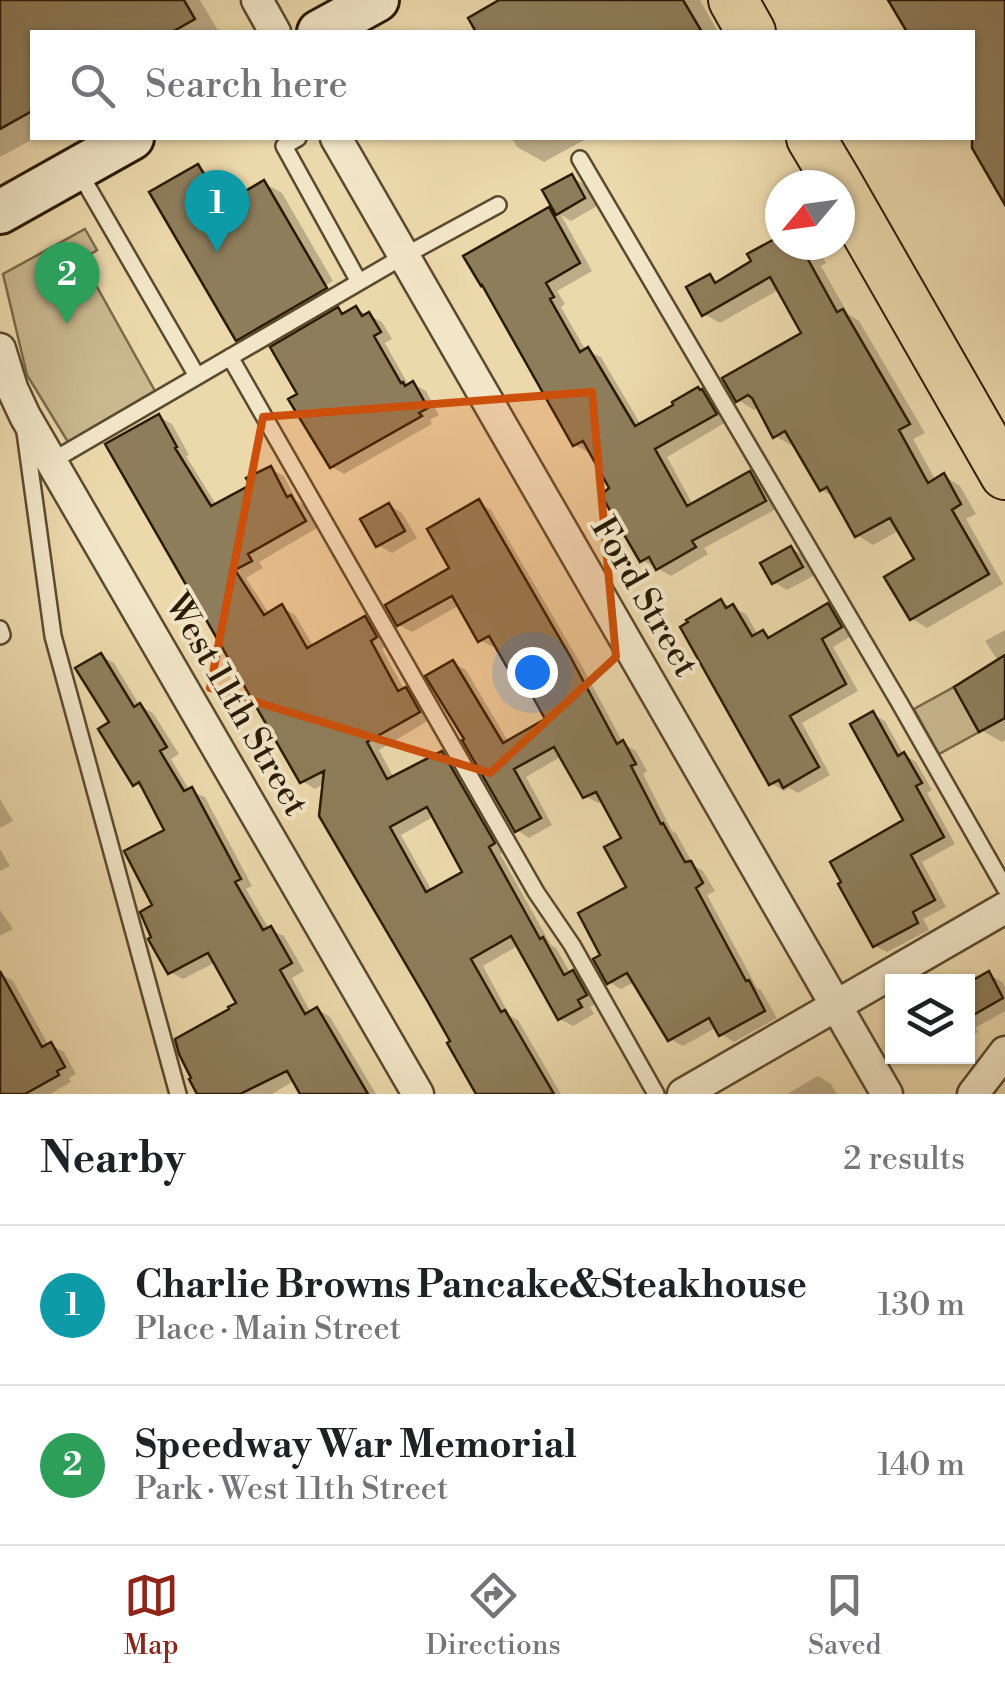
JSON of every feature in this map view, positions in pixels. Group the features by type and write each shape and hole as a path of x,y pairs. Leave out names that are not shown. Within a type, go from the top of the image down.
{"main road":[{"path":"733,0 751,30"},
{"path":"813,140 830,170"},
{"path":"855,214 1005,475"}],"street":[{"path":"257,0 275,30"},
{"path":"323,30 377,0"},
{"path":"0,212 128,140"},
{"name":"Ford Street","path":"337,140 887,1094"},
{"name":"West 11th Street","path":"3,368 52,461 418,1094"},
{"path":"683,1094 1005,908"},
{"path":"973,1094 1005,1052"}],"lane":[{"path":"294,140 284,146 358,282"},
{"path":"580,159 1005,888"},
{"path":"77,168 197,376"},
{"path":"52,461 498,205"},
{"path":"230,357 656,1094"},
{"path":"22,408 53,636 178,1094"}],"highlighted area":[{"path":"592,392 616,657 490,773 210,688 263,417"}],"shaded area":[{"path":"85,229 97,250 82,260 155,391 68,442 27,375 3,274"},
{"path":"954,687 979,732 939,754 914,709"}],"building":[{"path":"0,0 184,0 195,19 176,30 30,30 30,112 0,129"},
{"path":"499,0 683,0 701,30 475,30 468,18"},
{"path":"888,0 1005,0 1005,205 972,148 975,30 906,30"},
{"path":"198,164 222,205 264,180 327,288 236,341 149,192"},
{"path":"572,174 585,198 556,215 542,190"},
{"path":"549,207 580,263 546,283 554,297 550,299 580,352 588,347 635,426 698,387 717,414 655,449 687,506 750,471 766,501 692,541 696,547 656,570 649,557 640,562 601,495 609,488 583,441 573,446 463,256"},
{"path":"765,244 765,260 808,260 837,312 843,309 910,424 899,430 928,483 944,473 961,504 952,510 989,574 910,620 884,577 914,559 890,518 855,537 827,487 820,491 785,431 773,438 748,395 736,402 722,378 801,333 770,277 702,316 686,287 710,274 715,283 751,261 747,254"},
{"path":"356,306 362,316 369,312 381,332 374,336 401,383 405,386 413,381 428,408 419,413 422,416 330,468 288,399 297,394 270,347 338,307 342,314"},
{"path":"159,414 211,506 250,485 246,478 271,466 287,497 291,495 306,521 248,554 252,561 235,570 264,615 282,604 307,648 365,616 377,637 371,641 398,691 406,687 420,712 367,742 387,779 442,751 495,843 489,847 540,939 543,937 564,975 573,970 587,995 578,1000 582,1007 558,1020 511,936 471,959 554,1094 476,1094 428,1002 319,816 324,771 300,783 105,444","holes":["427,807 462,872 426,892 390,827"]},
{"path":"479,499 617,744 623,740 636,764 631,766 661,824 685,862 691,861 703,883 696,888 765,1011 719,1036 709,1018 668,1041 627,973 607,984 593,959 600,955 578,913 626,887 604,847 621,838 596,792 583,798 554,747 514,769 541,818 515,832 425,676 453,660 503,743 545,719 519,672 512,676 489,636 478,642 452,596 397,626 385,605 449,568 427,529"},
{"path":"389,503 405,531 376,547 360,519"},
{"path":"791,546 803,567 772,584 760,563"},
{"path":"721,599 726,608 733,604 752,636 763,630 768,638 828,603 842,627 822,639 846,684 790,716 819,767 783,788 779,780 769,785 680,627"},
{"path":"101,653 134,707 140,703 167,747 160,751 184,791 192,787 241,879 235,882 263,930 271,926 292,963 280,970 305,1014 317,1007 368,1094 300,1094 287,1071 240,1094 197,1094 175,1039 236,1003 208,953 168,974 148,939 151,937 140,912 152,905 124,851 164,830 139,782 133,786 98,729 109,722 75,668"},
{"path":"1005,655 1005,718 979,732 954,687"},
{"path":"873,711 898,756 904,752 922,783 916,786 944,837 911,855 935,900 913,912 918,923 873,947 830,862 903,820 850,724"},
{"path":"0,971 42,1047 51,1042 65,1067 57,1071 59,1075 25,1094 0,1094"},
{"path":"989,971 1003,998 975,1014 975,979"}],"place":[{"name":"Charlie Browns Pancake&Steakhouse","path":"217,252"},
{"name":"Speedway War Memorial","path":"67,324"}]}
